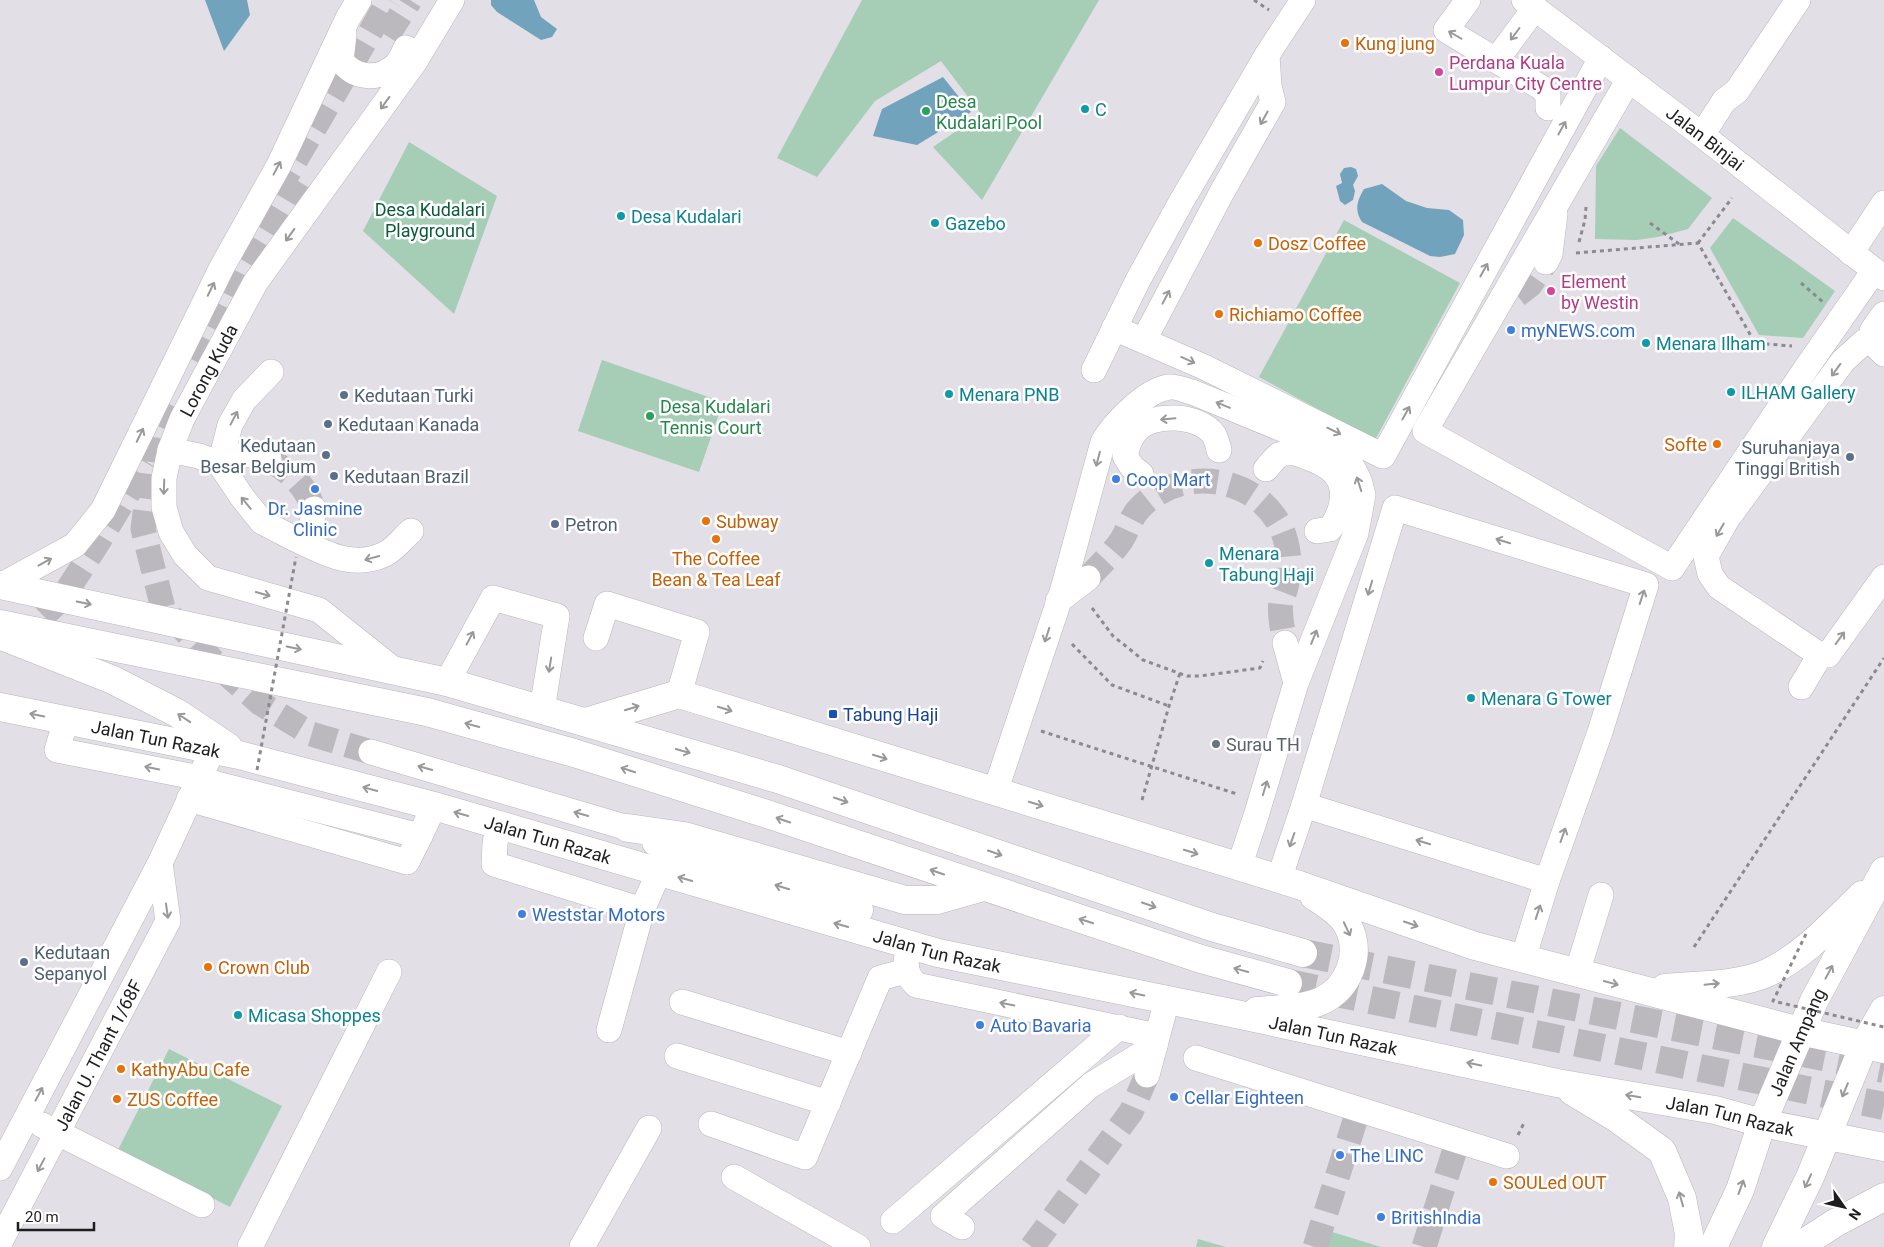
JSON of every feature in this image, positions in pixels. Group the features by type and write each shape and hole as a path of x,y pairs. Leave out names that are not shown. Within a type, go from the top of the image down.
{"main road":[{"path":"1,585 447,682 778,779 1212,927 1303,953"},
{"path":"0,624 427,712 574,753 773,816 1201,959 1288,983"},
{"path":"0,636 113,680 178,713 248,762"},
{"path":"586,722 679,694 1289,882 1475,946 1629,987 1646,989 1800,1031 1877,1040"},
{"name":"Jalan Tun Razak","path":"0,707 213,749 248,762 434,806 659,872 907,958 938,953 1236,1014 1557,1083 1715,1110 1762,1123 1884,1147"},
{"path":"628,828 684,836 905,900 937,900 983,887"},
{"path":"628,828 692,860 898,922 938,953"},
{"path":"1646,989 1740,980 1766,973 1810,944 1882,874"},
{"name":"Jalan Ampang","path":"1713,1247 1740,1190 1762,1123 1800,1031 1882,874"},
{"path":"1236,1014 1320,1002 1331,996 1346,980 1350,972 1354,949 1348,926 1334,910 1289,882"},
{"path":"1776,1247 1810,1177 1826,1136 1877,1040 1884,1010"},
{"path":"1557,1083 1615,1117 1662,1151 1682,1198 1689,1234 1688,1247"},
{"path":"1798,1247 1835,1223 1884,1197"}],"street":[{"path":"1094,370 1114,328 1181,202 1267,55 1303,0"},
{"path":"1468,0 1446,30 1497,59 1546,92 1549,101 1548,108"},
{"path":"1706,139 1724,100 1737,91 1798,0"},
{"path":"1497,59 1529,4"},
{"name":"Jalan Binjai","path":"1529,4 1629,79 1879,275"},
{"path":"354,9 342,46 341,60 346,68 356,74 371,77 386,73 398,64 416,35 446,9"},
{"name":"Lorong Kuda","path":"1,585 75,544 103,510 222,268 278,165 354,9"},
{"name":"Lorong Kuda","path":"392,669 319,610 208,578 185,555 171,532 164,506 164,478 170,450 182,419 256,283 414,63 446,9"},
{"path":"1144,340 1222,192 1273,102 1269,86 1267,55"},
{"path":"1114,328 1294,405 1383,456 1522,188 1601,58"},
{"path":"1629,79 1493,312 1474,359 1424,431 1672,568 1712,503 1807,367 1879,275"},
{"path":"1181,202 1222,192"},
{"path":"1851,253 1884,203"},
{"path":"1548,258 1556,204"},
{"path":"1493,312 1517,295"},
{"path":"1879,349 1872,331 1884,314"},
{"path":"1878,579 1828,655 1820,655 1718,587 1710,574 1706,556 1727,519 1744,504 1843,361 1864,342 1879,349"},
{"path":"220,464 230,425 239,408 244,400 271,372"},
{"path":"995,792 1058,601 1103,442 1112,427 1134,406 1154,394 1170,387 1192,392 1326,447 1353,468 1363,495 1356,533 1296,682 1256,816 1238,867"},
{"path":"1141,474 1132,467 1125,456 1127,445 1136,430 1150,422 1186,419 1202,424 1214,435 1219,450"},
{"path":"170,450 199,456 220,464 242,497 262,522 295,547 360,562 386,554 411,531"},
{"path":"1266,469 1277,456 1290,452 1322,463 1332,469 1340,480 1342,493 1341,508 1336,521 1330,529 1317,531"},
{"path":"220,464 246,454 269,459"},
{"path":"1289,882 1304,805 1386,555 1395,508 1646,585 1620,648 1600,732 1547,881 1523,959"},
{"path":"295,547 311,531 314,509"},
{"path":"1058,601 1091,589"},
{"path":"447,682 492,598 557,616 542,710"},
{"path":"596,638 607,604 697,632 679,694"},
{"path":"1276,649 1296,682"},
{"path":"1801,687 1820,655"},
{"path":"66,720 57,750 194,789 407,862 434,806"},
{"name":"Jalan U. Thant 1/68F","path":"0,1168 160,863 213,749"},
{"path":"371,752 628,828"},
{"path":"1304,805 1547,881"},
{"path":"499,826 495,842 494,864 642,910"},
{"name":"Jalan U. Thant 1/68F","path":"0,1242 168,921 160,863"},
{"path":"609,1030 642,910 659,872"},
{"path":"1577,973 1601,895"},
{"path":"711,1124 805,1157 880,978 907,958 916,985 1119,1027 1156,1041"},
{"path":"250,1247 389,972"},
{"path":"1147,1075 1167,1000"},
{"path":"682,1002 849,1053"},
{"path":"893,1221 1119,1027"},
{"path":"962,1227 943,1216 1091,1086 1156,1041"},
{"path":"677,1056 828,1102"},
{"path":"1196,1058 1507,1156"},
{"path":"27,1117 202,1205"},
{"path":"582,1247 649,1128"},
{"path":"734,1177 858,1247"}],"path":[{"path":"1254,0 1274,12"},
{"path":"1698,244 1732,198"},
{"path":"1650,223 1679,244"},
{"path":"1548,258 1679,244 1698,244"},
{"path":"1698,244 1755,343"},
{"path":"1801,283 1825,304"},
{"path":"248,762 295,547"},
{"path":"1091,589 1092,609 1113,636 1143,660 1187,676 1260,668 1276,649"},
{"path":"1068,640 1112,685 1169,706"},
{"path":"1694,947 1884,658"},
{"path":"1142,800 1180,673"},
{"path":"1038,730 1151,768 1240,795"},
{"path":"1806,934 1773,1002 1877,1040"}],"green space":[{"path":"862,0 1099,0 982,200 933,147 981,114 941,61 875,101 817,177 777,158"},
{"path":"1620,128 1712,198 1688,229 1637,240 1595,239 1596,166"},
{"name":"Desa Kudalari Playground","path":"409,142 497,196 454,314 363,231"},
{"path":"1733,218 1835,291 1803,338 1759,335 1710,248"},
{"path":"1344,220 1460,283 1375,440 1259,377"},
{"name":"Desa Kudalari Tennis Court","path":"602,360 723,402 699,472 578,431"},
{"path":"169,1049 282,1106 230,1207 118,1150"},
{"path":"1329,1231 1381,1247 1324,1247"},
{"path":"1198,1239 1226,1247 1196,1247"}],"water":[{"path":"205,0 247,0 250,15 224,51"},
{"path":"491,0 534,0 541,17 557,29 552,37 541,40 497,12 491,5"},
{"name":"Desa Kudalari Pool","path":"943,77 971,112 917,145 873,136 882,109"},
{"path":"1351,167 1356,169 1358,176 1353,185 1355,191 1353,200 1345,205 1340,201 1336,186 1342,183 1340,174 1344,168"},
{"path":"1382,184 1406,201 1427,208 1449,210 1463,220 1464,235 1455,254 1440,257 1430,256 1362,222 1357,209 1364,189"}],"tunnel":[{"path":"277,192 389,0"},
{"path":"387,36 410,0"},
{"path":"199,363 245,270 298,181"},
{"path":"1517,295 1530,285 1546,262"},
{"path":"167,403 156,425 143,529 163,608 220,668 260,703 311,734 371,752"},
{"path":"269,459 296,480 306,493 314,509"},
{"path":"14,638 34,625 63,597 147,462"},
{"path":"1088,578 1121,541 1132,518 1147,501 1159,493 1185,483 1213,481 1227,484 1249,493 1270,510 1283,533 1289,565 1286,589 1281,600 1285,643"},
{"path":"1303,953 1884,1069"},
{"path":"1288,983 1884,1106"},
{"path":"1032,1247 1131,1112 1147,1075"},
{"path":"1315,1247 1359,1108"},
{"path":"1424,1247 1458,1140"}],"place":[{"name":"Kung jung","path":"1345,43"},
{"name":"Perdana Kuala Lumpur City Centre","path":"1439,72"},
{"name":"C","path":"1085,109"},
{"name":"Desa Kudalari Pool","path":"926,111"},
{"name":"Desa Kudalari","path":"621,216"},
{"name":"Gazebo","path":"935,223"},
{"name":"Dosz Coffee","path":"1258,243"},
{"name":"Element by Westin","path":"1551,291"},
{"name":"Richiamo Coffee","path":"1219,314"},
{"name":"myNEWS.com","path":"1511,330"},
{"name":"Menara Ilham","path":"1646,343"},
{"name":"ILHAM Gallery","path":"1731,392"},
{"name":"Menara PNB","path":"949,394"},
{"name":"Kedutaan Turki","path":"344,395"},
{"name":"Desa Kudalari Tennis Court","path":"650,416"},
{"name":"Kedutaan Kanada","path":"328,424"},
{"name":"Softe","path":"1717,444"},
{"name":"Kedutaan Besar Belgium","path":"326,455"},
{"name":"Suruhanjaya Tinggi British","path":"1850,457"},
{"name":"Kedutaan Brazil","path":"334,476"},
{"name":"Coop Mart","path":"1116,479"},
{"name":"Dr. Jasmine Clinic","path":"315,489"},
{"name":"Subway","path":"706,521"},
{"name":"Petron","path":"555,524"},
{"name":"The Coffee Bean & Tea Leaf","path":"716,539"},
{"name":"Menara Tabung Haji","path":"1209,563"},
{"name":"Menara G Tower","path":"1471,698"},
{"name":"Tabung Haji","path":"833,714"},
{"name":"Surau TH","path":"1216,744"},
{"name":"Weststar Motors","path":"522,914"},
{"name":"Kedutaan Sepanyol","path":"24,962"},
{"name":"Crown Club","path":"208,967"},
{"name":"Micasa Shoppes","path":"238,1015"},
{"name":"Auto Bavaria","path":"980,1025"},
{"name":"KathyAbu Cafe","path":"121,1069"},
{"name":"Cellar Eighteen","path":"1174,1097"},
{"name":"ZUS Coffee","path":"117,1099"},
{"name":"The LINC","path":"1340,1155"},
{"name":"SOULed OUT","path":"1493,1182"},
{"name":"BritishIndia","path":"1381,1217"}]}
